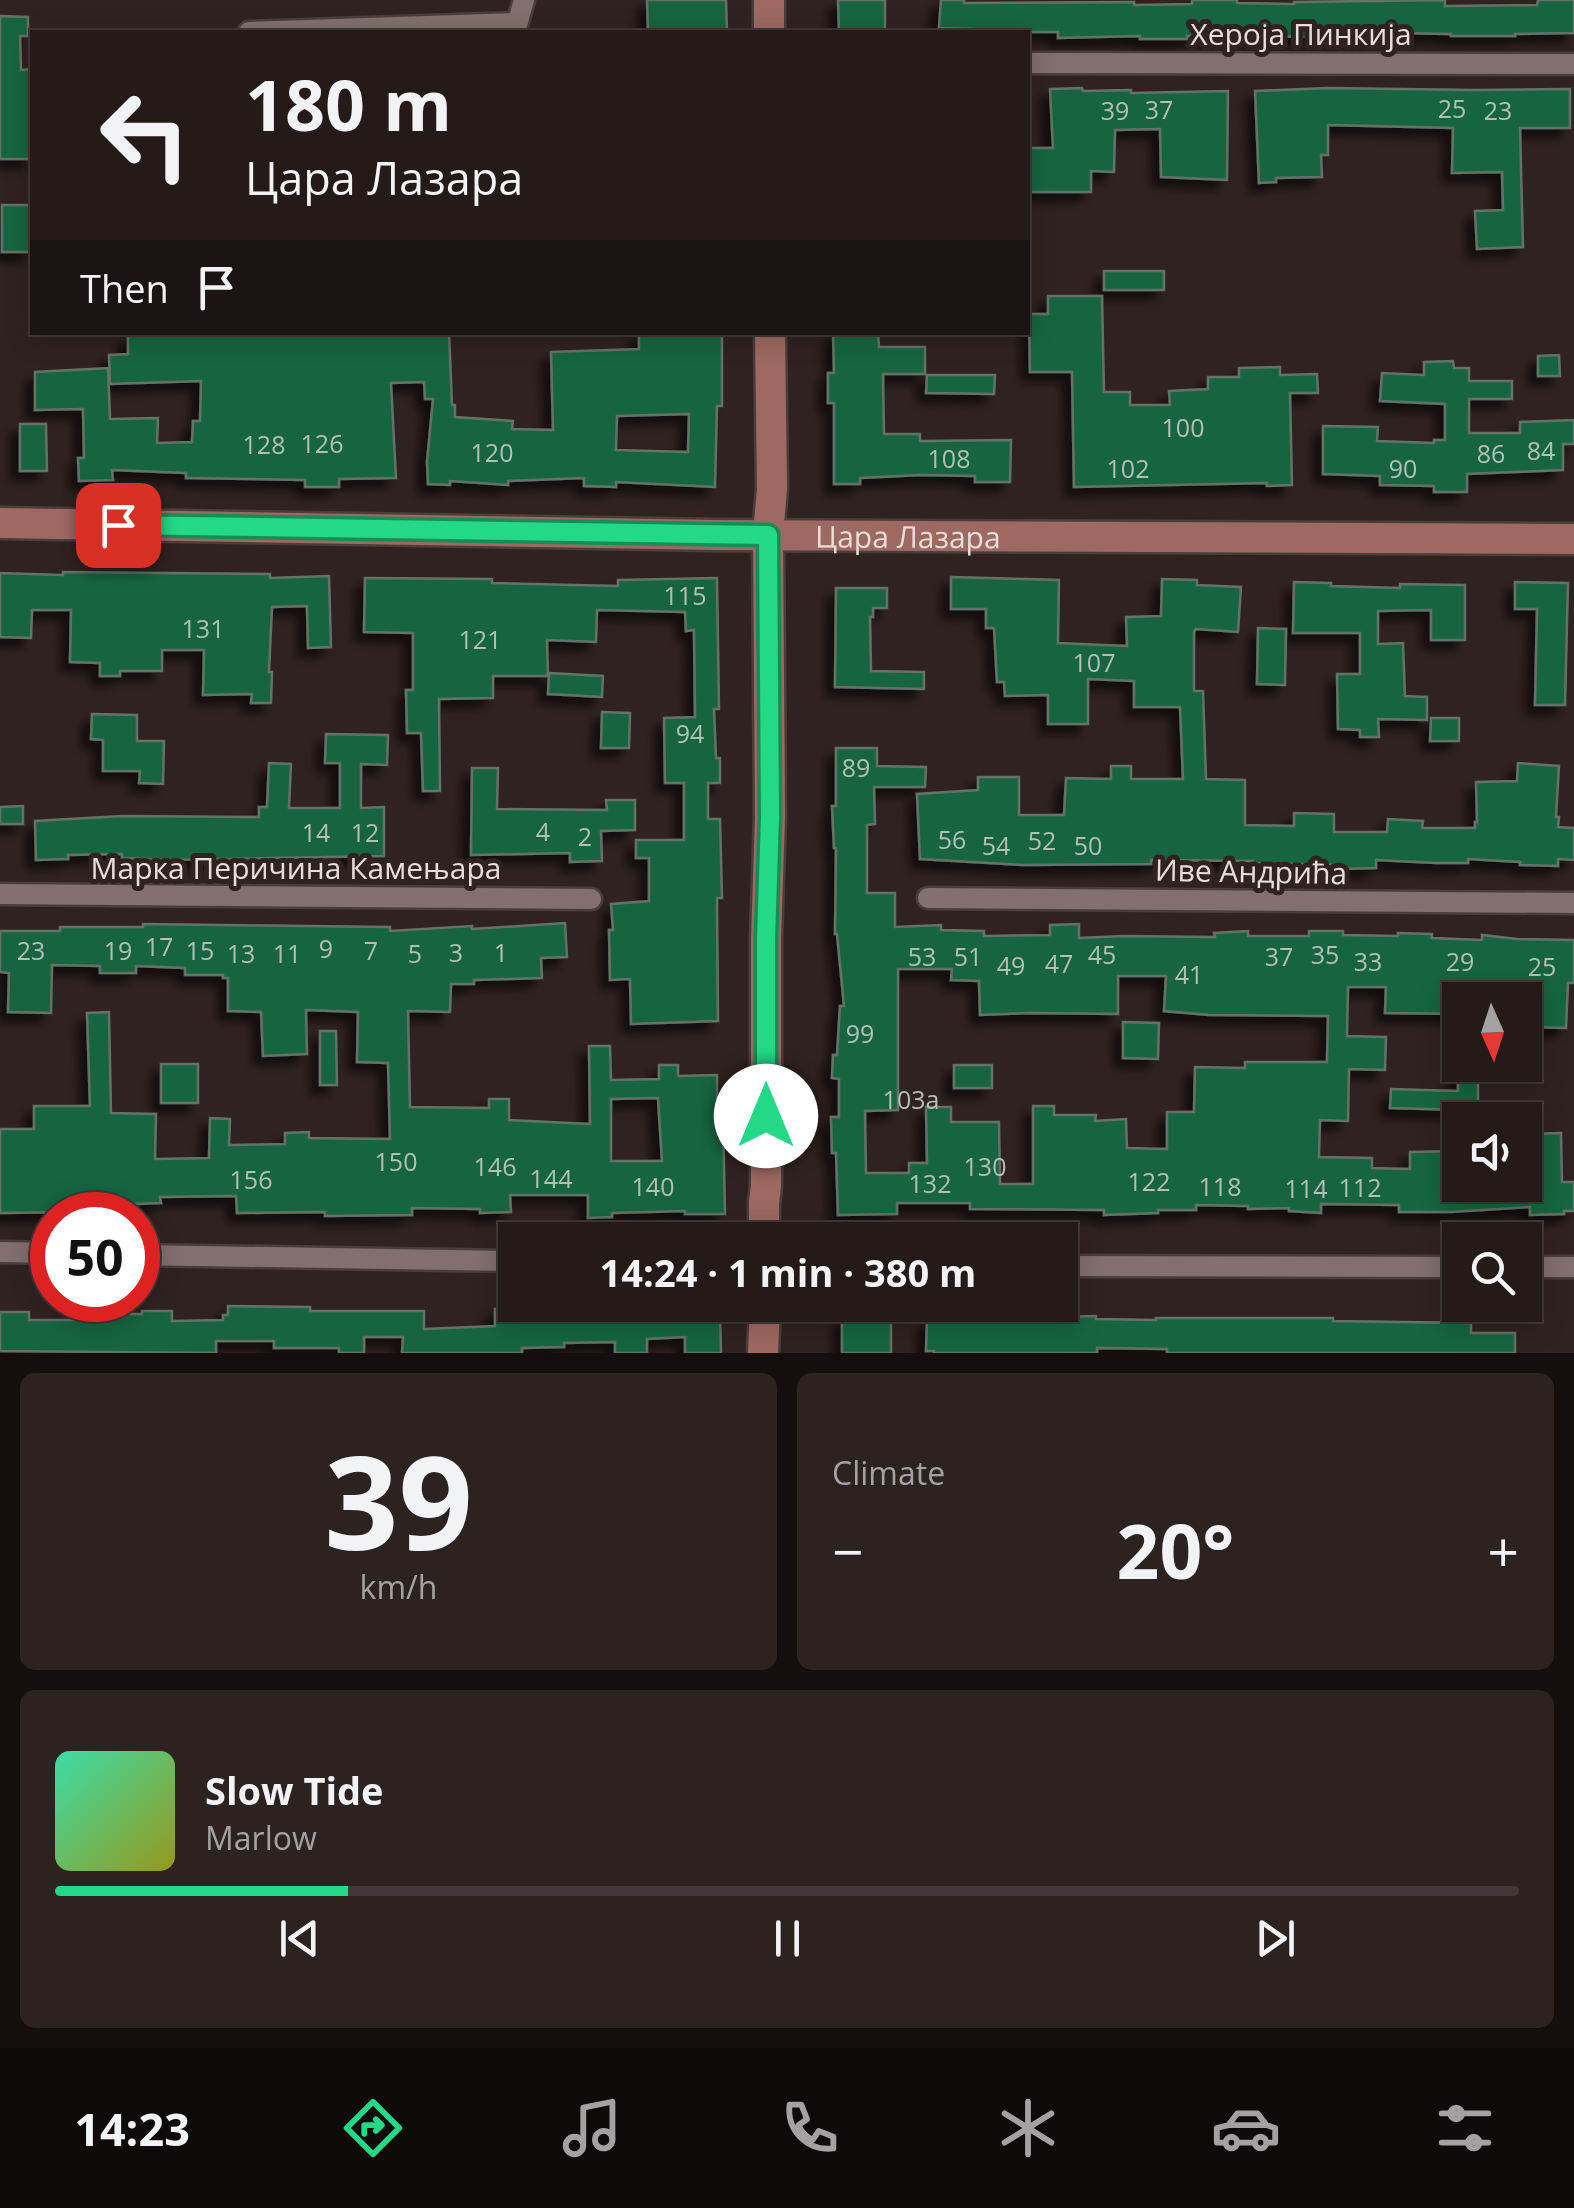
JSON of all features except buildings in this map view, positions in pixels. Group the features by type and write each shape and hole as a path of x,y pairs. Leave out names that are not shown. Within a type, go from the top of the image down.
{"main road":[{"path":"769,0 769,30"},
{"path":"764,1222 770,817 770,335"},
{"name":"Цара Лазара","path":"0,523 768,535 1574,539"},
{"path":"762,1353 764,1322"}],"street":[{"path":"382,30 516,28 524,0"},
{"name":"Хероја Пинкија","path":"1030,63 1574,64"},
{"name":"Марка Перичина Камењара","path":"0,894 591,899"},
{"name":"Иве Андрића","path":"928,898 1574,903"},
{"path":"0,1252 30,1253"},
{"path":"160,1254 498,1261"},
{"path":"1078,1266 1442,1267"},
{"path":"1542,1267 1574,1267"}],"route":[{"path":"118,525 768,535 766,1116"}]}
